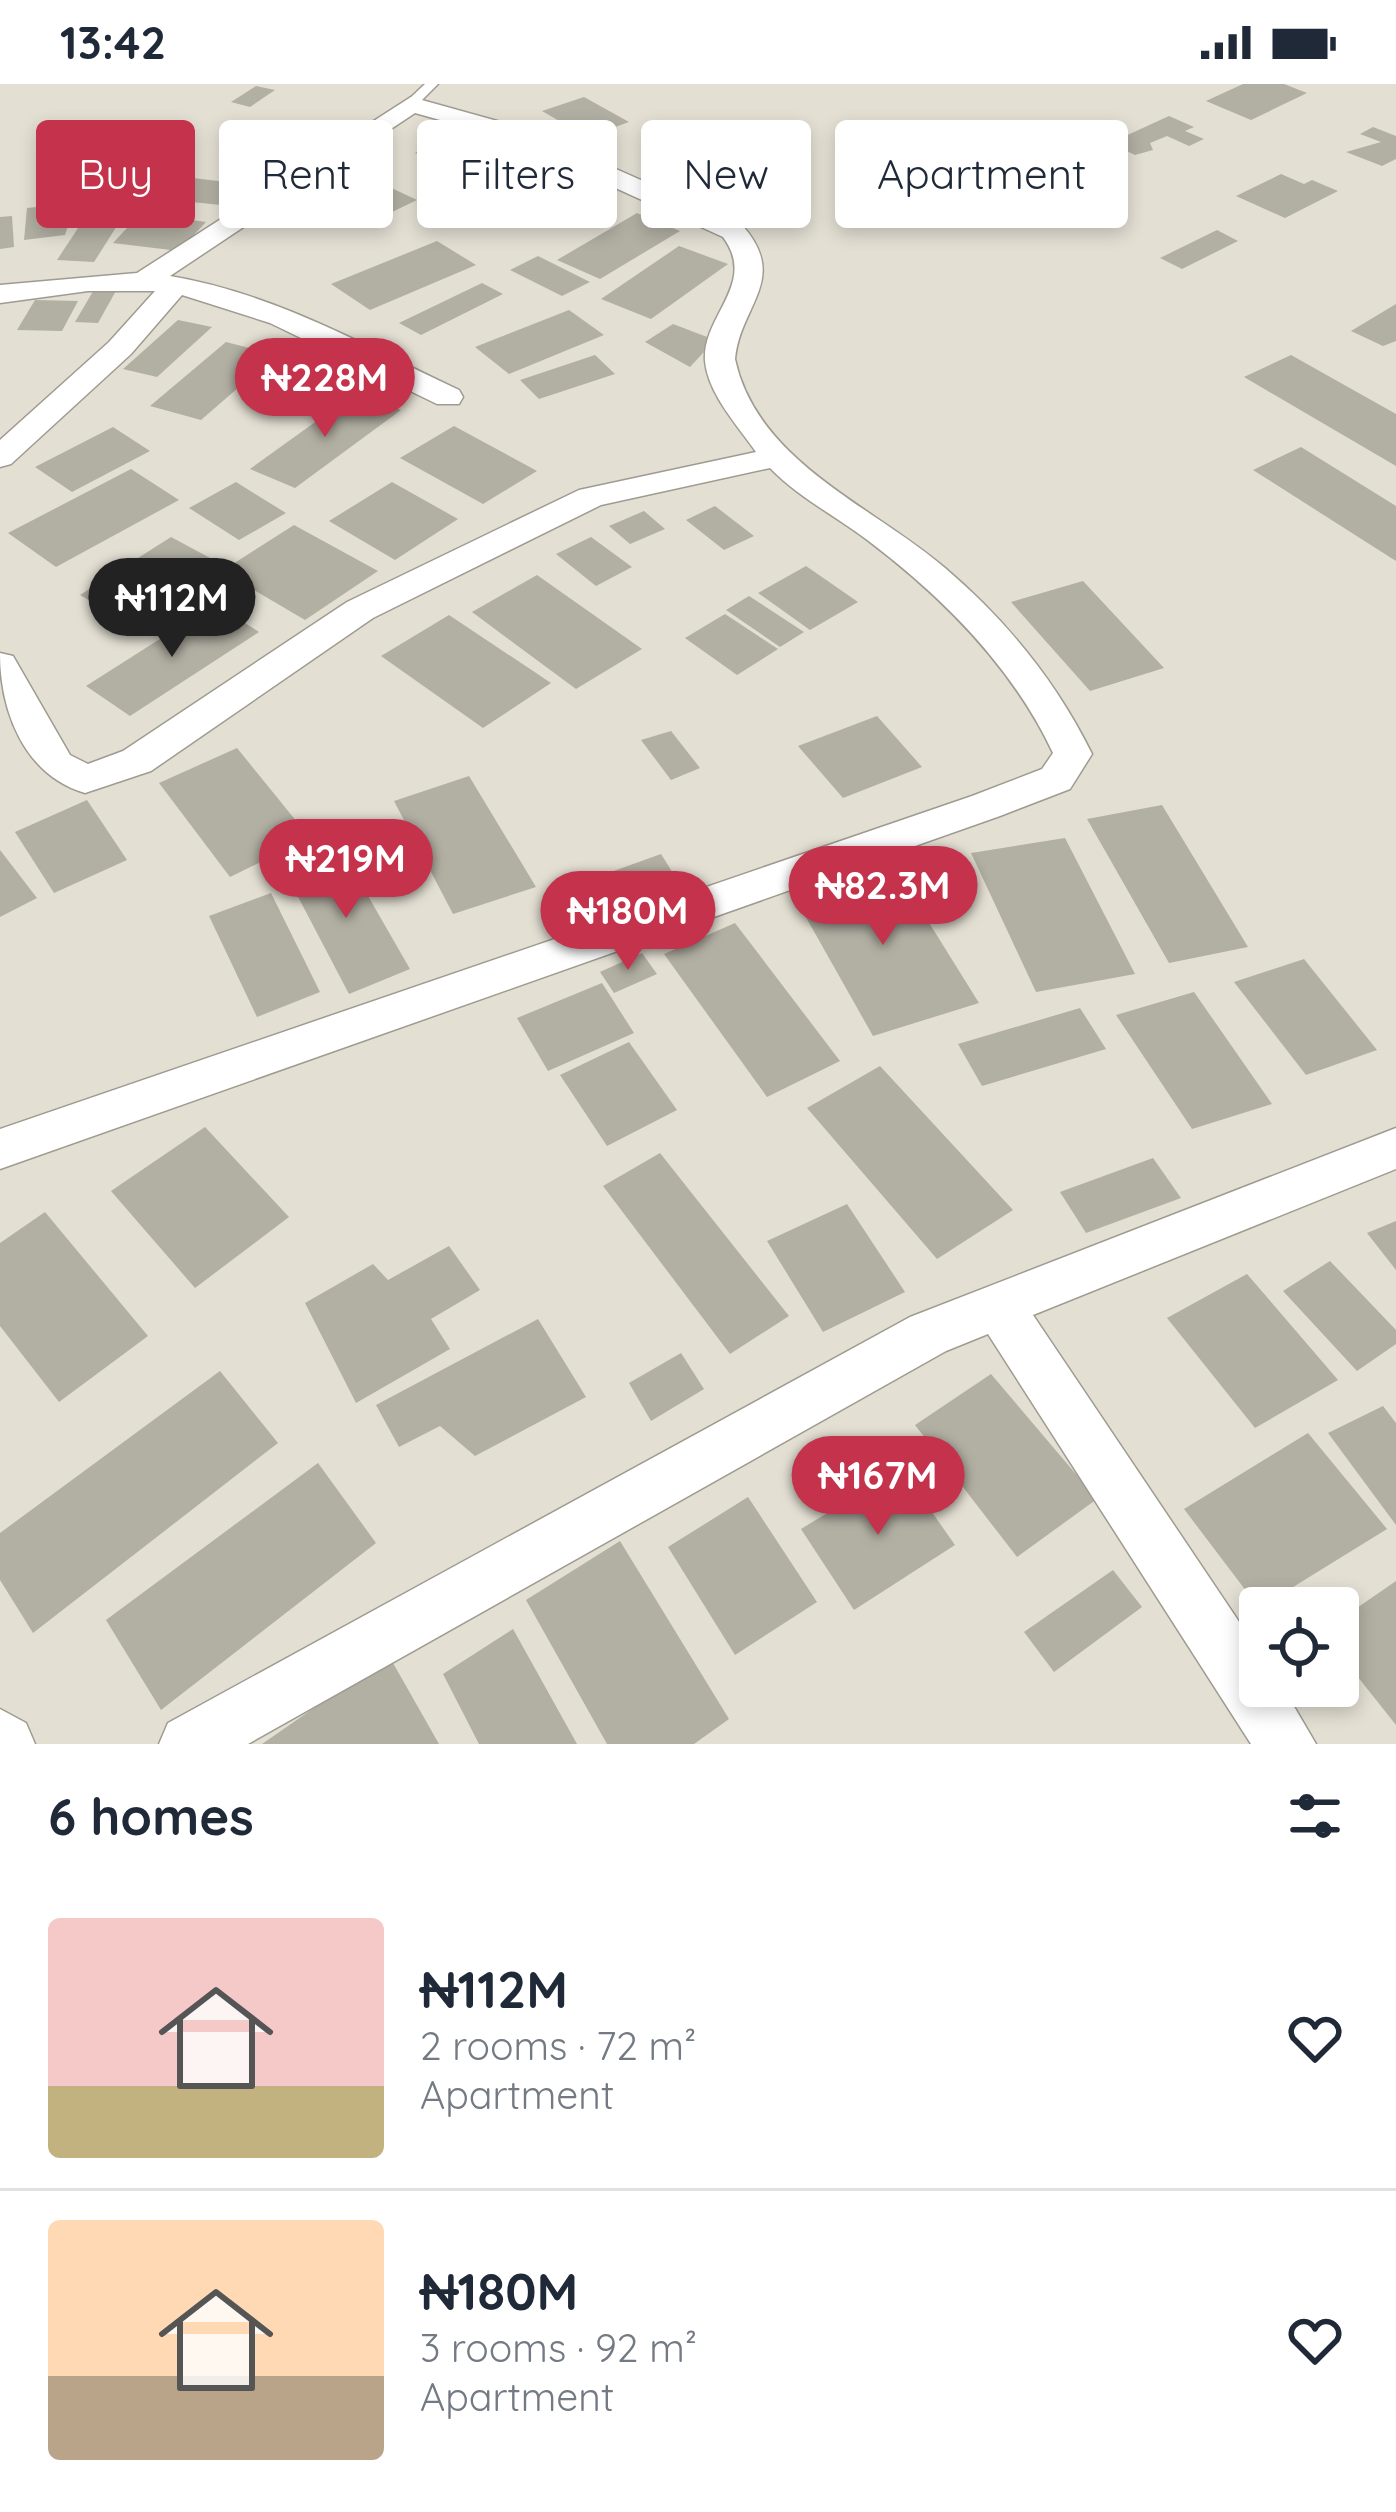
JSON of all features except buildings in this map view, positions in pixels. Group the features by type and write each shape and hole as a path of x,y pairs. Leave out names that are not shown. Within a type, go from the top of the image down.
{"street":[{"path":"0,1149 659,923 1056,779 1073,754 1058,718 1015,662 915,558 776,458 726,385 719,356 728,329 744,308 748,268 740,239 717,223 648,198 422,94 140,283"},
{"path":"0,294 140,283 176,285 271,316 448,397"},
{"path":"0,457 120,348 176,285"},
{"path":"0,665 56,764 85,779 137,761 360,610 591,497 776,458"},
{"path":"190,1744 928,1334 1396,1148"},
{"path":"999,1306 1286,1744"}]}
